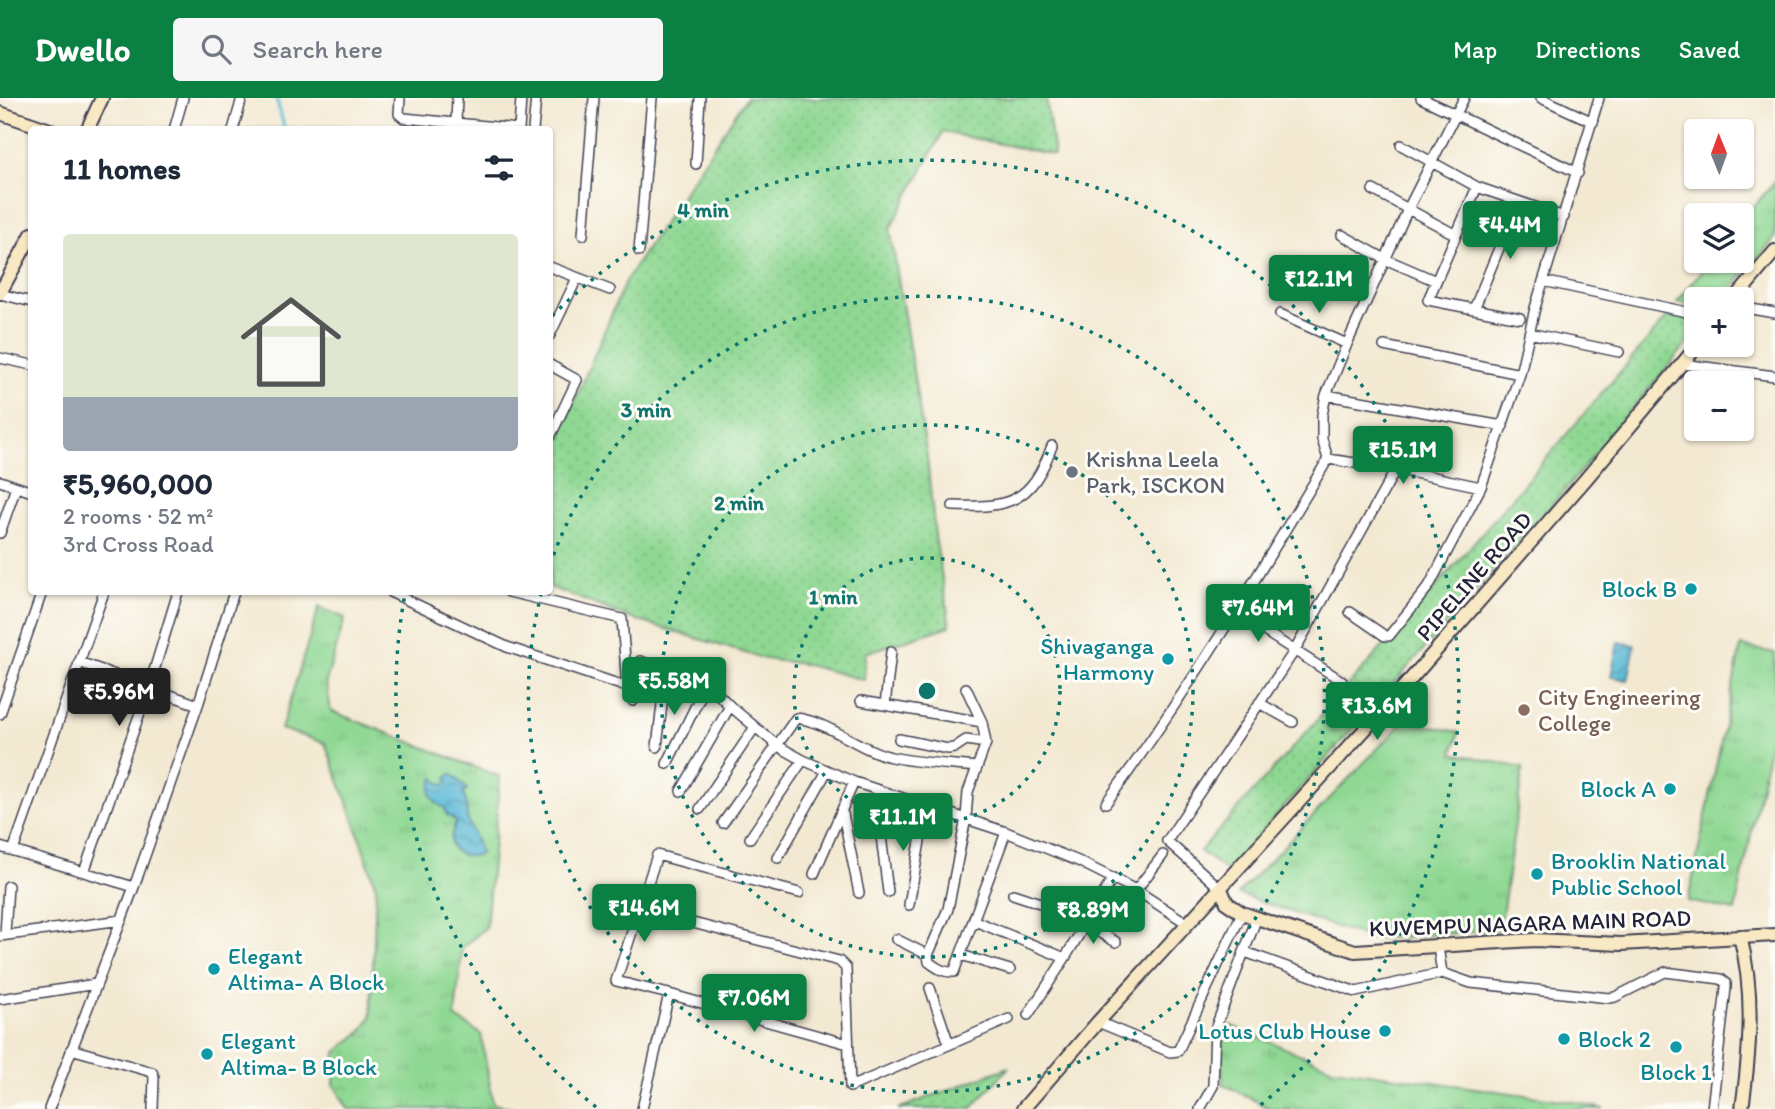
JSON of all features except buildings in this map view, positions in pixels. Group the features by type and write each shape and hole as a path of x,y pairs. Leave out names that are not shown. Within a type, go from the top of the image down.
{"street":[{"path":"90,126 102,98"},
{"path":"175,126 183,98"},
{"path":"234,126 242,98"},
{"path":"400,98 400,114 404,118 488,126"},
{"path":"456,123 457,98"},
{"path":"519,126 521,98"},
{"path":"533,126 536,98"},
{"path":"583,234 594,98"},
{"path":"639,251 652,98"},
{"path":"696,164 700,98"},
{"path":"1421,98 1578,173"},
{"path":"1106,803 1236,613 1328,460 1322,439 1322,415 1326,394 1385,258 1464,98"},
{"path":"1541,98 1593,122"},
{"path":"1564,109 1566,98"},
{"path":"1350,612 1389,636 1429,586 1481,487 1520,374 1543,281 1599,98"},
{"path":"0,113 38,126"},
{"path":"1401,145 1476,187 1564,217"},
{"path":"1476,187 1428,300 1520,318"},
{"path":"1373,190 1456,235"},
{"path":"1474,309 1518,202"},
{"path":"1342,235 1436,281"},
{"path":"28,244 0,293 28,301"},
{"path":"1751,287 1775,251"},
{"path":"553,268 610,290"},
{"path":"1313,275 1366,300"},
{"path":"553,329 578,278"},
{"path":"1543,281 1684,311"},
{"path":"1754,308 1775,313"},
{"path":"1280,314 1346,344"},
{"path":"1529,333 1619,352"},
{"path":"1384,346 1520,374"},
{"name":"PIPELINE ROAD","path":"1023,1109 1098,1021 1222,889 1429,659 1586,480 1687,357"},
{"path":"0,358 28,364"},
{"path":"1682,363 1775,376"},
{"path":"553,367 577,380 553,431"},
{"path":"1326,394 1503,426"},
{"path":"953,506 987,507 1005,504 1031,485 1044,468 1052,446"},
{"path":"1328,460 1396,469 1481,487"},
{"path":"1222,889 1167,841 1296,650 1396,469"},
{"path":"0,481 28,491"},
{"path":"0,533 16,487"},
{"path":"0,714 41,595"},
{"path":"13,851 103,595"},
{"path":"84,873 149,687 177,595"},
{"path":"49,1109 134,887 198,705 233,595"},
{"path":"396,595 507,647 627,687 631,690 633,701"},
{"path":"522,595 622,619 627,687"},
{"path":"1236,613 1342,681"},
{"path":"885,705 891,652"},
{"path":"640,661 666,670 678,668 707,683 778,746 803,760 879,791 1006,832 1113,878 1188,924"},
{"path":"79,662 198,705"},
{"path":"657,747 666,670"},
{"path":"667,764 707,683"},
{"path":"966,688 982,722 986,743 968,792 966,818 948,909 928,954 929,962 947,973 954,971 961,955 1006,832"},
{"path":"861,701 982,722"},
{"path":"1259,703 1293,722"},
{"path":"681,791 730,706"},
{"path":"723,823 796,718 812,721 890,757 977,767"},
{"path":"700,809 755,727"},
{"path":"899,740 948,749 966,740 986,743"},
{"path":"750,838 803,760"},
{"path":"778,858 827,771"},
{"path":"814,874 854,782"},
{"path":"879,791 888,892"},
{"path":"909,905 926,806"},
{"path":"843,812 859,893"},
{"path":"0,847 134,887"},
{"path":"799,893 657,855 616,981 848,1044"},
{"path":"1136,890 1163,855"},
{"path":"1028,1015 1113,878"},
{"path":"8,886 3,935 121,920"},
{"name":"KUVEMPU NAGARA MAIN ROAD","path":"1222,889 1227,903 1256,920 1355,951 1535,940 1621,944 1775,935"},
{"path":"1013,894 1086,921 1116,942"},
{"path":"639,909 839,961 846,968 850,1087 1009,1019"},
{"path":"1098,1021 1170,1052 1178,1051 1242,913"},
{"path":"1200,1109 1213,1086 1215,1029 1256,920"},
{"path":"975,921 1065,958"},
{"path":"1740,936 1747,969 1750,1010 1742,1109"},
{"path":"896,939 928,954"},
{"path":"1438,947 1442,973"},
{"path":"1245,952 1356,992 1442,973 1471,983 1609,998 1665,972 1721,979 1726,983 1726,988 1712,1109"},
{"path":"961,955 1010,970"},
{"path":"0,999 96,985"},
{"path":"930,988 950,1045"},
{"path":"642,1109 669,994"},
{"path":"71,1049 152,1072 153,1109"}],"green space":[{"path":"746,98 1046,98 1054,155 943,132 890,229 927,457 935,536 950,626 865,653 864,680 803,664 765,659 630,618 553,588 553,453 626,280"},
{"path":"1775,181 1775,238 1754,263 1754,206"},
{"path":"1700,273 1745,273 1733,287 1689,287"},
{"path":"1684,293 1684,303 1677,302"},
{"path":"1669,315 1684,318 1684,347 1565,490 1227,871 1200,851 1423,602"},
{"path":"319,607 345,618 326,681 331,711 500,777 486,927 462,948 455,1017 481,1034 493,1104 521,1109 348,1109 334,1085 336,1052 362,1031 371,1017 376,888 325,743 281,729"},
{"path":"1741,646 1775,653 1775,719 1735,911 1688,901"},
{"path":"1404,721 1459,732 1453,753 1523,768 1500,930 1372,939 1238,894"},
{"path":"1227,1024 1333,1068 1575,1102 1604,1109 1271,1109 1223,1084 1222,1046"},
{"path":"1009,1067 971,1109 898,1109"}],"water":[{"path":"1618,642 1635,645 1628,680 1611,677"},
{"path":"452,774 467,789 463,794 467,816 480,854 470,856 456,852 451,838 456,821 446,814 445,808 436,803 432,796 434,778 445,785 448,782 447,777"}],"waterway":[{"path":"276,98 284,126"}],"place":[{"name":"Krishna Leela Park, ISCKON","path":"1072,472"},
{"name":"Block B","path":"1691,589"},
{"name":"Shivaganga Harmony","path":"1168,659"},
{"name":"City Engineering College","path":"1524,710"},
{"name":"Block A","path":"1670,789"},
{"name":"Brooklin National Public School","path":"1537,874"},
{"name":"Elegant Altima- A Block","path":"214,969"},
{"name":"Lotus Club House","path":"1385,1031"},
{"name":"Block 2","path":"1564,1039"},
{"name":"Block 1","path":"1676,1047"},
{"name":"Elegant Altima- B Block","path":"207,1054"}]}
